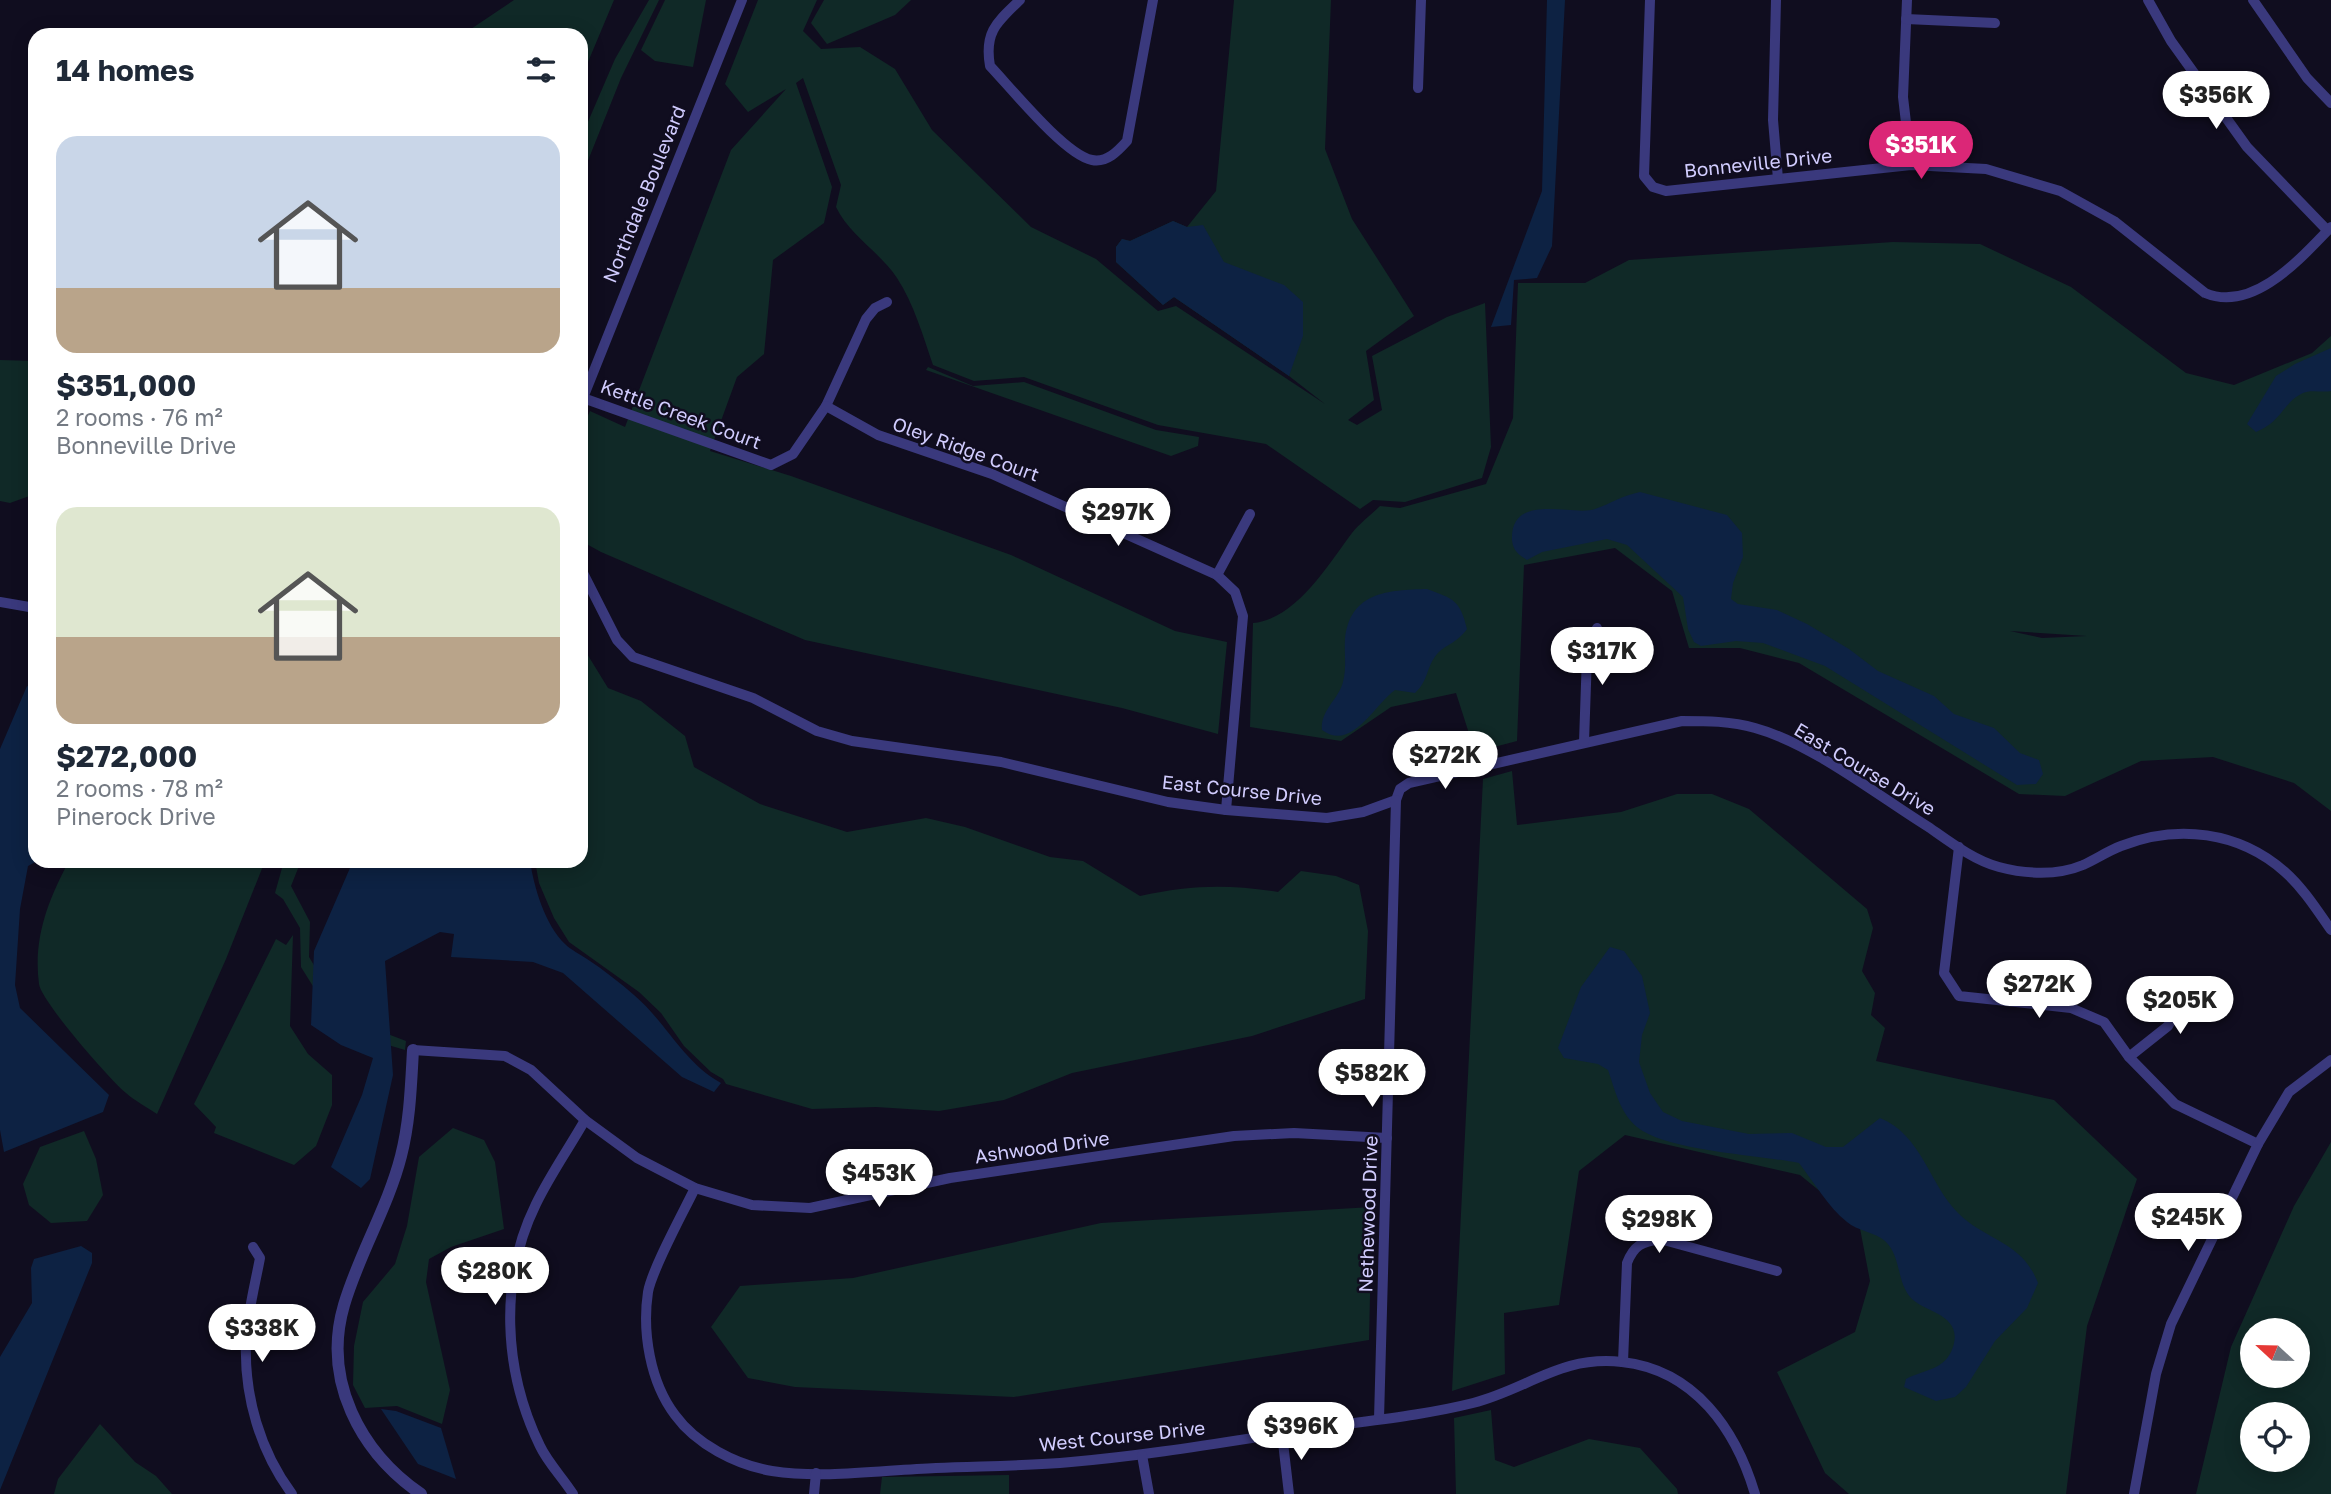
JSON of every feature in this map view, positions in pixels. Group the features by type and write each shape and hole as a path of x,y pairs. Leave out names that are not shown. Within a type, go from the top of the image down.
{"street":[{"name":"Northdale Boulevard","path":"588,385 742,0"},
{"path":"1020,0 996,23 986,46 990,66 1072,153 1094,161 1114,156 1127,141 1153,0"},
{"path":"1418,88 1421,0"},
{"name":"Bonneville Drive","path":"1650,0 1644,176 1653,187 1666,191 1911,165 1986,169 2060,191 2114,220 2205,293 2221,299 2239,298 2273,280 2299,260 2329,229"},
{"path":"1776,0 1773,120 1778,179"},
{"path":"1907,0 1903,97 1911,165"},
{"path":"2148,0 2171,41 2247,147 2329,229"},
{"path":"2253,0 2307,78 2331,103"},
{"path":"1906,19 1995,23"},
{"name":"Kettle Creek Court","path":"588,402 771,465 793,454 827,407 866,319 875,308 887,302"},
{"name":"Oley Ridge Court","path":"827,407 878,435 992,474 1217,575 1235,592 1242,616 1226,810"},
{"path":"1217,575 1250,514"},
{"name":"East Course Drive","path":"588,583 617,640 633,657 753,698 817,730 852,741 1001,762 1168,802 1226,810 1327,818 1363,812 1396,800 1400,789 1409,783 1682,721 1719,721 1755,728 1796,743 1959,847 1997,867 2044,873 2080,866 2120,846 2155,835 2188,833 2222,838 2256,851 2285,872 2331,930"},
{"path":"0,602 28,607"},
{"path":"1584,742 1587,655 1597,628"},
{"name":"Nethewood Drive","path":"1379,1419 1396,800"},
{"path":"1959,847 1944,973 1959,996 2071,1008 2104,1022 2129,1057 2175,1104 2258,1144"},
{"path":"2129,1057 2168,1026 2192,982"},
{"path":"413,1050 409,1117 401,1157 343,1307 338,1345 342,1386 355,1424 378,1460 421,1494"},
{"name":"Ashwood Drive","path":"413,1050 505,1056 531,1070 585,1121 637,1157 695,1188 752,1205 810,1208 950,1178 1234,1136 1294,1133 1387,1138"},
{"path":"2134,1494 2156,1374 2171,1324 2258,1144 2289,1092 2331,1060"},
{"path":"573,1494 541,1447 519,1391 510,1339 513,1270 536,1205 585,1121"},
{"name":"West Course Drive","path":"695,1188 648,1289 647,1338 656,1378 675,1415 701,1441 736,1461 772,1471 816,1473 1068,1462 1142,1455 1476,1402 1547,1372 1579,1362 1623,1362 1650,1368 1677,1381 1701,1398 1720,1417 1744,1457 1755,1494"},
{"path":"1623,1362 1627,1263 1632,1251 1641,1242 1660,1239 1777,1271"},
{"path":"253,1247 260,1258 246,1340 246,1374 264,1445 292,1494"},
{"path":"1282,1434 1289,1494"},
{"path":"1142,1455 1149,1494"},
{"path":"814,1494 816,1473"}],"green space":[{"path":"514,0 614,0 588,62 588,28 472,28"},
{"path":"649,0 659,0 621,78 588,160 588,122 615,59"},
{"path":"665,0 706,0 693,67 655,61 641,50"},
{"path":"758,0 817,0 803,31 821,49 860,47 895,69 932,130 1031,227 1096,259 1158,311 1176,306 1325,404 1174,297 1163,305 1116,262 1116,247 1122,239 1130,241 1173,221 1187,227 1216,191 1234,0 1331,0 1325,149 1352,219 1414,316 1366,351 1374,400 1348,420 1357,425 1382,410 1372,356 1447,317 1485,303 1491,447 1482,478 1405,502 1373,500 1360,509 1266,444 1158,425 1024,377 974,381 933,365 913,309 897,278 849,227 836,207 841,185 803,78 796,83 832,187 824,223 773,260 764,354 737,377 710,451 791,476 1011,555 1175,631 1227,642 1218,734 1122,708 805,640 601,552 588,545 588,416 590,411 625,427 731,150 786,89 748,112 725,84"},
{"path":"824,0 911,0 895,15 827,44 811,23"},
{"path":"1893,242 1980,244 2071,287 2186,373 2234,385 2312,353 2331,336 2331,811 2294,783 2213,757 2141,761 2065,796 2019,794 1799,663 1740,648 1689,648 1672,591 1615,548 1524,565 1517,741 1475,752 1456,693 1391,707 1341,741 1250,727 1253,623 1283,612 1297,601 1355,529 1380,506 1400,508 1486,484 1513,418 1518,283 1585,283 1629,260","holes":["2010,631 2087,636 2042,638"]},
{"path":"0,360 28,361 28,497 10,503 0,501"},
{"path":"928,367 973,386 1024,382 1156,430 1199,437 1198,446 1171,456 926,370"},
{"path":"588,655 608,688 641,701 685,736 694,767 760,804 847,832 926,818 965,827 1050,857 1083,861 1140,896 1209,887 1278,892 1301,871 1336,876 1359,885 1368,931 1365,999 1252,1036 1072,1073 1004,1100 939,1111 876,1107 812,1109 726,1084 711,1072 684,1046 661,1013 639,992 569,942 554,918 539,883 536,868 588,868"},
{"path":"1512,771 1517,825 1621,812 1677,794 1712,794 1749,809 1867,909 1873,928 1862,971 1875,993 1871,1015 1885,1028 1876,1061 2054,1100 2137,1179 2087,1326 2066,1494 1849,1494 1825,1473 1777,1372 1855,1332 1870,1281 1859,1223 1800,1175 1625,1135 1579,1171 1559,1305 1504,1313 1505,1374 1452,1391 1483,779"},
{"path":"66,868 262,868 226,959 157,1114 130,1096 106,1073 63,1023 43,993 39,984 38,951 44,920"},
{"path":"282,868 298,868 291,886 310,922 309,957 346,1018 406,1041 405,1050 341,1031 301,967 300,928 283,899 275,893"},
{"path":"293,935 290,1026 308,1054 332,1075 332,1105 316,1146 294,1165 214,1133 216,1127 194,1104 276,939 286,945"},
{"path":"453,1128 484,1140 495,1162 504,1229 451,1247 429,1259 426,1282 450,1390 442,1424 397,1406 365,1408 353,1385 354,1346 363,1302 395,1264 407,1226 419,1157"},
{"path":"84,1131 96,1159 103,1195 87,1221 51,1223 29,1205 23,1184 40,1147"},
{"path":"2331,1142 2331,1494 2196,1494 2231,1347 2240,1327 2240,1388 2310,1388 2310,1318 2244,1318 2294,1206"},
{"path":"1372,1207 1369,1340 1014,1397 795,1387 748,1378 711,1327 740,1286 853,1278 1101,1223"},
{"path":"1491,1410 1495,1460 1514,1467 1589,1439 1640,1448 1677,1489 1678,1494 1456,1494 1454,1418"},
{"path":"100,1424 135,1462 156,1476 172,1494 54,1494 58,1479"},
{"path":"1009,1475 1009,1494 880,1494 882,1477"}],"water":[{"path":"1547,0 1565,0 1552,246 1537,278 1514,280 1511,325 1491,327 1542,191"},
{"path":"1173,221 1187,227 1203,225 1224,262 1284,285 1303,302 1303,336 1289,376 1174,297 1163,305 1116,262 1116,247 1122,239 1130,241"},
{"path":"2331,348 2331,391 2303,393 2291,401 2272,423 2256,432 2247,424 2276,376"},
{"path":"1640,492 1727,515 1742,533 1743,557 1733,583 1731,599 1738,604 1777,610 1807,624 1849,649 1878,671 1934,696 1954,714 1994,728 2020,753 2039,760 2043,774 2036,784 2017,785 1825,666 1763,643 1736,641 1701,646 1694,642 1688,629 1683,597 1627,545 1607,539 1542,552 1527,560 1514,547 1514,525 1521,516 1532,511 1585,511"},
{"path":"1427,589 1455,602 1462,612 1467,629 1437,654 1415,693 1395,690 1362,724 1343,735 1333,735 1322,730 1324,716 1343,682 1345,639 1354,611 1373,597 1385,593"},
{"path":"28,686 28,866 20,909 15,985 20,1008 109,1095 103,1112 4,1152 0,1130 0,749"},
{"path":"350,868 531,868 542,905 558,936 567,946 634,995 685,1053 721,1083 714,1092 682,1077 563,973 533,962 451,957 454,934 440,932 385,961 393,1075 370,1179 361,1188 331,1167 362,1095 373,1058 341,1045 311,1025 314,951"},
{"path":"1610,947 1624,951 1642,976 1650,1013 1642,1035 1639,1062 1650,1093 1663,1112 1682,1121 1749,1134 1792,1133 1826,1147 1843,1147 1880,1118 1906,1136 1958,1213 2023,1258 2038,1283 2027,1308 1995,1341 1966,1387 1955,1397 1936,1401 1904,1387 1906,1379 1945,1361 1953,1347 1953,1328 1942,1316 1912,1299 1903,1285 1890,1247 1881,1238 1851,1225 1840,1216 1799,1163 1690,1147 1651,1135 1637,1127 1626,1115 1608,1070 1598,1064 1564,1058 1558,1048 1581,987"},
{"path":"81,1246 92,1253 92,1263 0,1490 0,1357 32,1303 31,1268 34,1259"},
{"path":"381,1409 396,1411 441,1428 456,1479 418,1464"}]}
